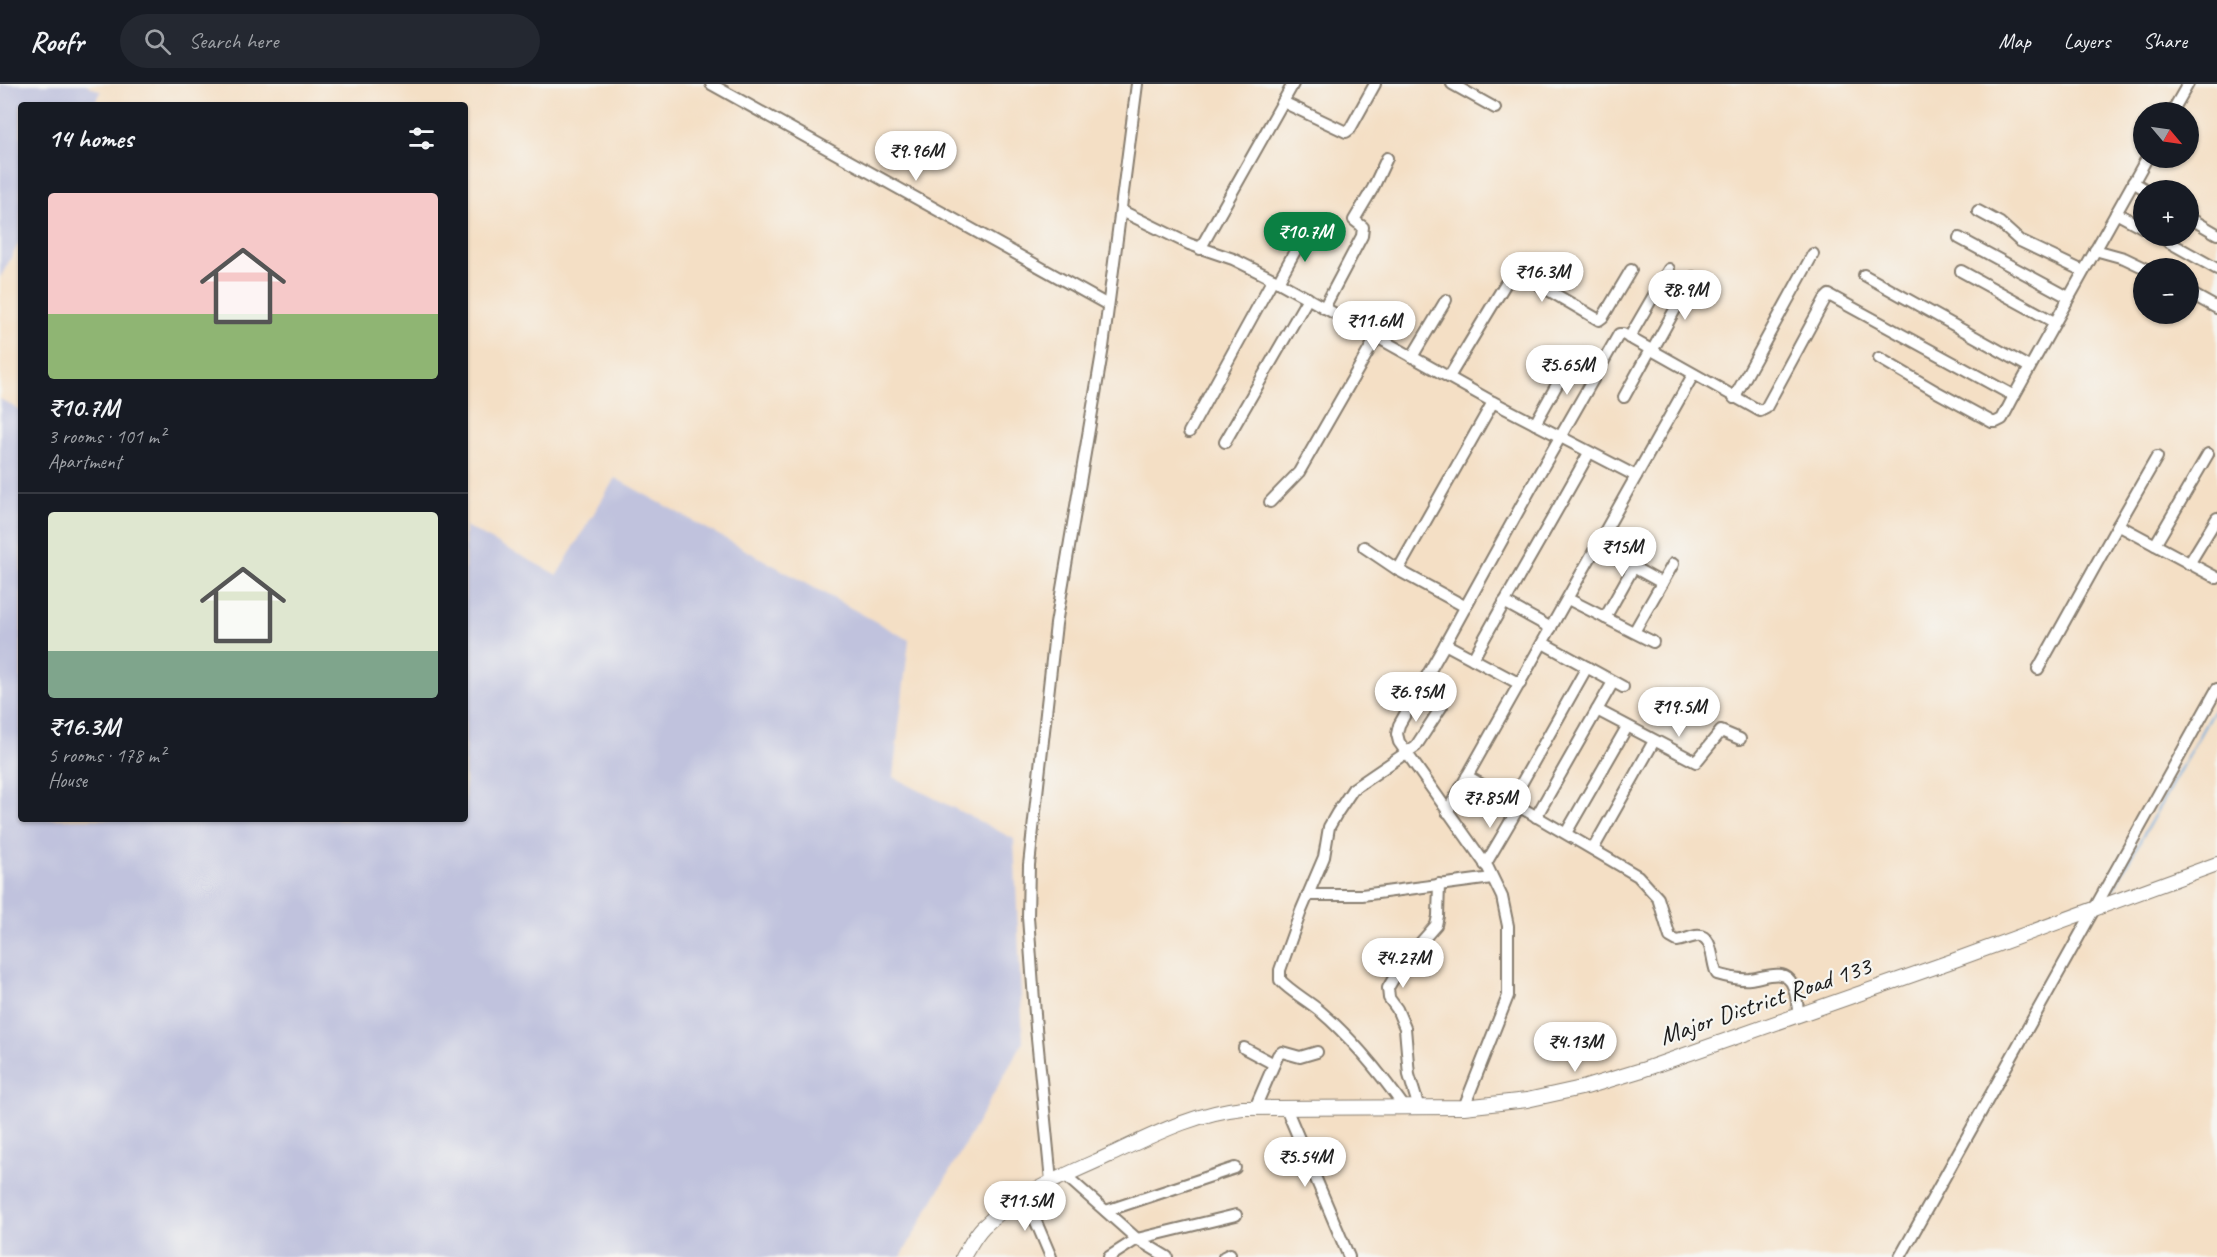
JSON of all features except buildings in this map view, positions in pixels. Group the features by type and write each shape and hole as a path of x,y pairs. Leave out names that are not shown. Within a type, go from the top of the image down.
{"main road":[{"name":"Major District Road 133","path":"963,1257 981,1229 1025,1196 1051,1181 1188,1121 1232,1109 1464,1107 1527,1100 1586,1087 1642,1070 1799,1015 2095,910 2217,864"}],"street":[{"path":"711,84 1108,305"},
{"path":"1051,1181 1034,1006 1028,917 1029,865 1056,624 1108,305 1137,84"},
{"path":"1200,249 1293,84"},
{"path":"1283,102 1346,132 1350,129 1375,84"},
{"path":"1452,84 1495,108"},
{"path":"2178,102 2188,84"},
{"path":"1324,308 1362,236 1363,227 1354,220 1387,158"},
{"path":"1879,358 1992,422 2002,418 2133,182"},
{"path":"1122,211 1200,249 1233,259 1276,280 1493,402 1636,476"},
{"path":"1978,211 2000,223 2014,238 2083,271"},
{"path":"2116,213 2133,222"},
{"path":"2199,223 2217,234"},
{"path":"1189,432 1306,231"},
{"path":"1959,238 2068,297"},
{"path":"2182,246 2217,269"},
{"path":"2095,250 2133,262"},
{"path":"1734,398 1813,254"},
{"path":"1629,338 1669,269"},
{"path":"1449,377 1512,273 1519,273 1599,320 1631,270"},
{"path":"1961,271 2054,322"},
{"path":"1864,275 2029,367"},
{"path":"1624,397 1693,277"},
{"path":"1464,1107 1508,996 1508,926 1502,897 1485,865 1407,754 1397,735 1399,725 1617,336 1621,333 1760,411 1766,408 1829,295 2014,396"},
{"path":"1225,442 1308,298"},
{"path":"2199,298 2217,308"},
{"path":"1412,357 1446,300"},
{"path":"1270,502 1299,472 1377,338"},
{"path":"1535,424 1574,354"},
{"path":"1447,812 1693,375"},
{"path":"1398,570 1493,402"},
{"path":"1473,659 1589,453"},
{"path":"2155,545 2208,454"},
{"path":"2038,669 2157,457"},
{"path":"2189,564 2217,518"},
{"path":"2118,525 2217,578"},
{"path":"1364,547 1398,570 1466,607"},
{"path":"1597,547 1662,583"},
{"path":"1634,632 1673,564"},
{"path":"1605,618 1633,568"},
{"path":"1568,599 1653,642"},
{"path":"1504,602 1551,628"},
{"path":"1536,817 1597,710 1618,684 1543,643"},
{"path":"1445,644 1520,684"},
{"path":"1485,865 1587,667"},
{"path":"1900,1257 2217,689"},
{"path":"1412,1108 1344,1034 1319,1010 1280,980 1280,970 1324,857 1329,827 1336,813 1353,789 1407,754 1421,741 1442,706"},
{"path":"1597,710 1696,762 1721,731 1740,739"},
{"path":"1566,833 1626,727"},
{"path":"1593,849 1654,741"},
{"path":"1467,776 1638,876 1649,885 1658,898 1670,937 1677,941 1698,935 1703,937 1711,946 1713,967 1717,974 1749,979 1776,974 1790,980 1794,987 1799,1015"},
{"path":"1308,895 1362,895 1492,878"},
{"path":"1412,1108 1405,1028 1397,1009 1389,998 1388,988 1402,964 1436,925 1439,884"},
{"path":"1244,1048 1274,1064"},
{"path":"1255,1108 1278,1055 1282,1052 1300,1057 1317,1052"},
{"path":"1286,1108 1349,1257"},
{"path":"1106,1211 1235,1168"},
{"path":"1065,1175 1137,1239 1167,1257"},
{"path":"1025,1196 1051,1257"},
{"path":"1109,1257 1137,1239 1236,1215"}],"shaded area":[{"path":"0,84 86,84 101,92 95,102 18,102 18,245 0,278"},
{"path":"0,399 18,409 18,822 468,822 468,528 557,575 615,478 909,640 893,777 1014,839 1023,1042 901,1257 0,1257"}],"waterway":[{"path":"2113,889 2217,704"}]}
